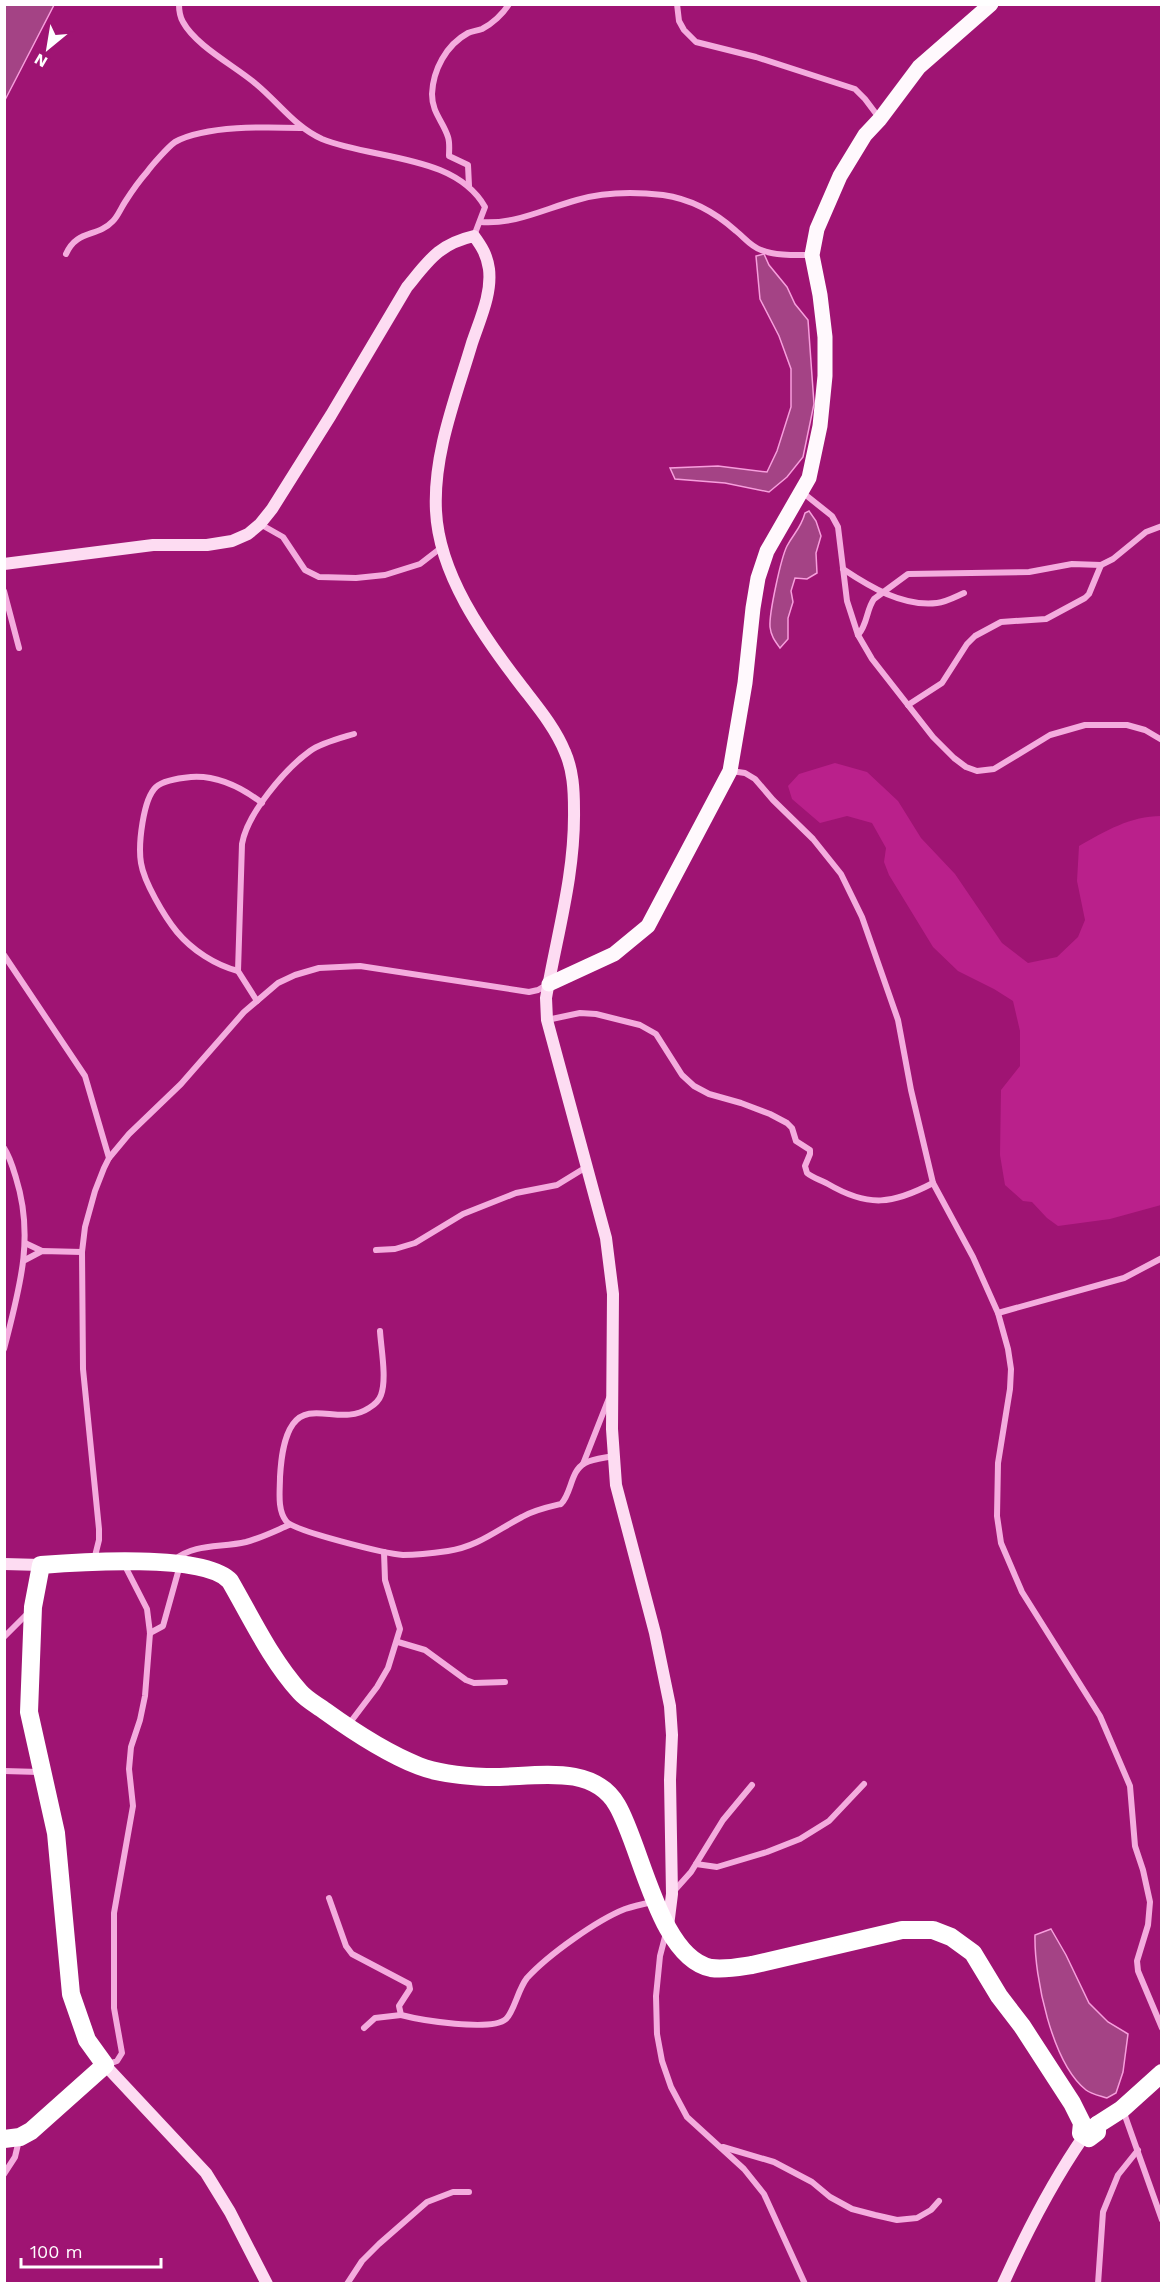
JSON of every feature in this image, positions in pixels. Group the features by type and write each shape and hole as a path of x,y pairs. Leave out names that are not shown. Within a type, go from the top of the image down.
{"highway":[{"path":"12,2138 31,2131 105,2066 87,2040 71,1994 56,1833 29,1701 33,1607 40,1565 93,1561 175,1564 217,1572 226,1577 279,1664 300,1692 347,1727 412,1763 431,1770 486,1777 560,1775 594,1784 617,1805 664,1898 668,1926 679,1947 695,1962 711,1968 727,1969 902,1930 933,1930 951,1937 973,1953 999,1996 1022,2026 1088,2128 1122,2109 1161,2073"}],"main road":[{"path":"549,984 614,954 648,926 730,771 745,683 758,578 767,551 779,527 809,478 817,438 825,376 825,337 812,255 817,229 840,176 865,135 919,67 991,4"},
{"path":"4,564 153,545 207,545 232,541 248,534 272,509 326,425 407,287 440,250 454,240 474,236 484,251 489,269 488,290 440,456 435,489 436,517 455,581 467,605 490,644 553,729 565,752 571,774 574,850 546,998 547,1020 606,1238 613,1294 613,1456 616,1485 655,1633 670,1706 672,1735 664,1898"},
{"path":"4,1564 40,1565"},
{"path":"105,2066 206,2173 230,2212 267,2283"},
{"path":"1003,2283 1021,2244 1088,2128"}],"street":[{"path":"179,4 183,22 191,32 258,85 303,128 320,138 342,146 434,167 469,186 485,207 474,236"},
{"path":"469,186 468,165 449,156 448,137 434,108 432,90 435,69 446,52 467,33 483,28 509,4"},
{"path":"677,4 679,21 696,42 776,63 855,89 880,119"},
{"path":"66,254 73,242 81,236 104,228 115,219 148,170 174,143 200,134 227,130 263,127 303,128"},
{"path":"480,222 507,222 589,198 615,194 663,195 683,199 707,210 762,251 812,255"},
{"path":"802,492 832,516 838,527 847,601 858,635 872,659 933,737 954,758 977,771 994,770 1050,735 1085,725 1106,723 1145,730 1161,740"},
{"path":"260,524 283,537 304,570 319,577 371,577 403,570 420,564 443,546"},
{"path":"858,635 866,625 871,604 882,592 894,586 908,574 1029,572 1072,564 1101,565 1113,559 1146,532 1161,526"},
{"path":"908,705 942,683 967,644 975,636 1001,622 1046,619 1085,598 1089,594 1101,565"},
{"path":"843,569 882,592 909,601 944,602 964,593"},
{"path":"4,591 19,648"},
{"path":"257,1001 238,971 242,844 249,822 282,777 311,750 335,739 354,734"},
{"path":"730,771 745,773 755,779 813,839 841,874 862,917 898,1020 911,1090 933,1183 973,1257 998,1313 1008,1349 1011,1369 1010,1389 998,1462 997,1516 1001,1543 1022,1592 1100,1716 1130,1786 1135,1846 1150,1902 1148,1925 1137,1961 1138,1971 1161,2028"},
{"path":"238,971 210,959 190,945 177,932 163,911 141,863 145,813 154,789 160,784 183,778 199,777 228,782 248,792 262,803"},
{"path":"4,956 85,1076 109,1158"},
{"path":"93,1561 99,1540 99,1529 83,1369 82,1252 85,1227 95,1191 109,1158 129,1134 181,1084 257,1001 278,983 294,975 333,966 360,966 529,992 549,984"},
{"path":"547,1020 580,1013 596,1014 648,1029 656,1035 687,1081 709,1094 751,1106 787,1123 792,1128 796,1141 810,1150 805,1166 807,1173 854,1197 872,1202 887,1201 902,1198 933,1183"},
{"path":"4,1148 24,1205 26,1228 25,1260 4,1348"},
{"path":"376,1250 395,1249 415,1243 463,1214 516,1193 557,1185 588,1166"},
{"path":"25,1244 42,1251 82,1252"},
{"path":"25,1260 42,1251"},
{"path":"998,1313 1124,1278 1161,1258"},
{"path":"380,1331 383,1386 377,1401 359,1414 338,1416 317,1412 297,1419 291,1426 285,1440 282,1459 279,1502 284,1519 290,1525 402,1555 450,1551 483,1540 524,1515 561,1504 565,1500 612,1391"},
{"path":"582,1464 613,1456"},
{"path":"150,1633 163,1626 175,1564 184,1552 195,1548 246,1542 290,1525"},
{"path":"347,1727 377,1687 388,1668 398,1642 400,1629 386,1580 384,1552"},
{"path":"105,2066 117,2061 122,2053 114,2008 114,1913 133,1806 129,1769 131,1747 143,1704 150,1633 147,1609 122,1561"},
{"path":"4,1637 33,1607"},
{"path":"398,1642 425,1650 466,1680 474,1683 505,1682"},
{"path":"4,1771 42,1772"},
{"path":"696,1864 717,1867 800,1839 829,1821 864,1784"},
{"path":"364,2028 375,2018 401,2015 417,2020 467,2025 497,2023 506,2019 516,1995 528,1978 586,1930 626,1908 664,1898 696,1864 723,1820 752,1785"},
{"path":"329,1898 342,1937 352,1954 409,1984 410,1989 399,2006 401,2015"},
{"path":"668,1926 660,1956 656,1996 657,2034 662,2061 682,2111 744,2169 764,2194 805,2283"},
{"path":"1122,2109 1161,2220"},
{"path":"4,2174 15,2157 12,2138"},
{"path":"721,2147 774,2162 812,2182 830,2197 852,2209 875,2215 897,2220 917,2218 931,2210 939,2201"},
{"path":"1098,2283 1103,2212 1118,2175 1138,2150"},
{"path":"347,2283 362,2261 427,2202 453,2192 469,2192"}],"shaded area":[{"path":"4,5 54,5 5,100"},
{"path":"764,254 769,265 787,287 795,304 808,320 814,404 803,457 787,477 769,492 725,483 675,479 670,468 718,466 767,472 777,451 791,407 791,369 779,336 760,299 756,256"},
{"path":"809,511 816,521 821,536 816,553 817,573 807,579 795,578 791,591 793,602 788,618 788,639 780,648 772,636 770,627 776,586 787,546 805,513"},
{"path":"835,763 867,772 898,801 921,838 955,874 1002,943 1028,963 1057,957 1078,937 1085,920 1077,881 1079,846 1108,830 1129,822 1161,816 1161,1205 1110,1219 1058,1226 1032,1202 1023,1201 1005,1185 1000,1155 1001,1090 1020,1066 1020,1031 1013,1001 958,971 933,947 889,875 884,862 886,848 872,823 847,816 820,823 792,799 788,786 799,774"},
{"path":"1051,1929 1089,2003 1108,2022 1128,2034 1123,2072 1116,2093 1107,2098 1086,2090 1074,2077 1064,2060 1047,2018 1038,1973 1035,1935"}]}
